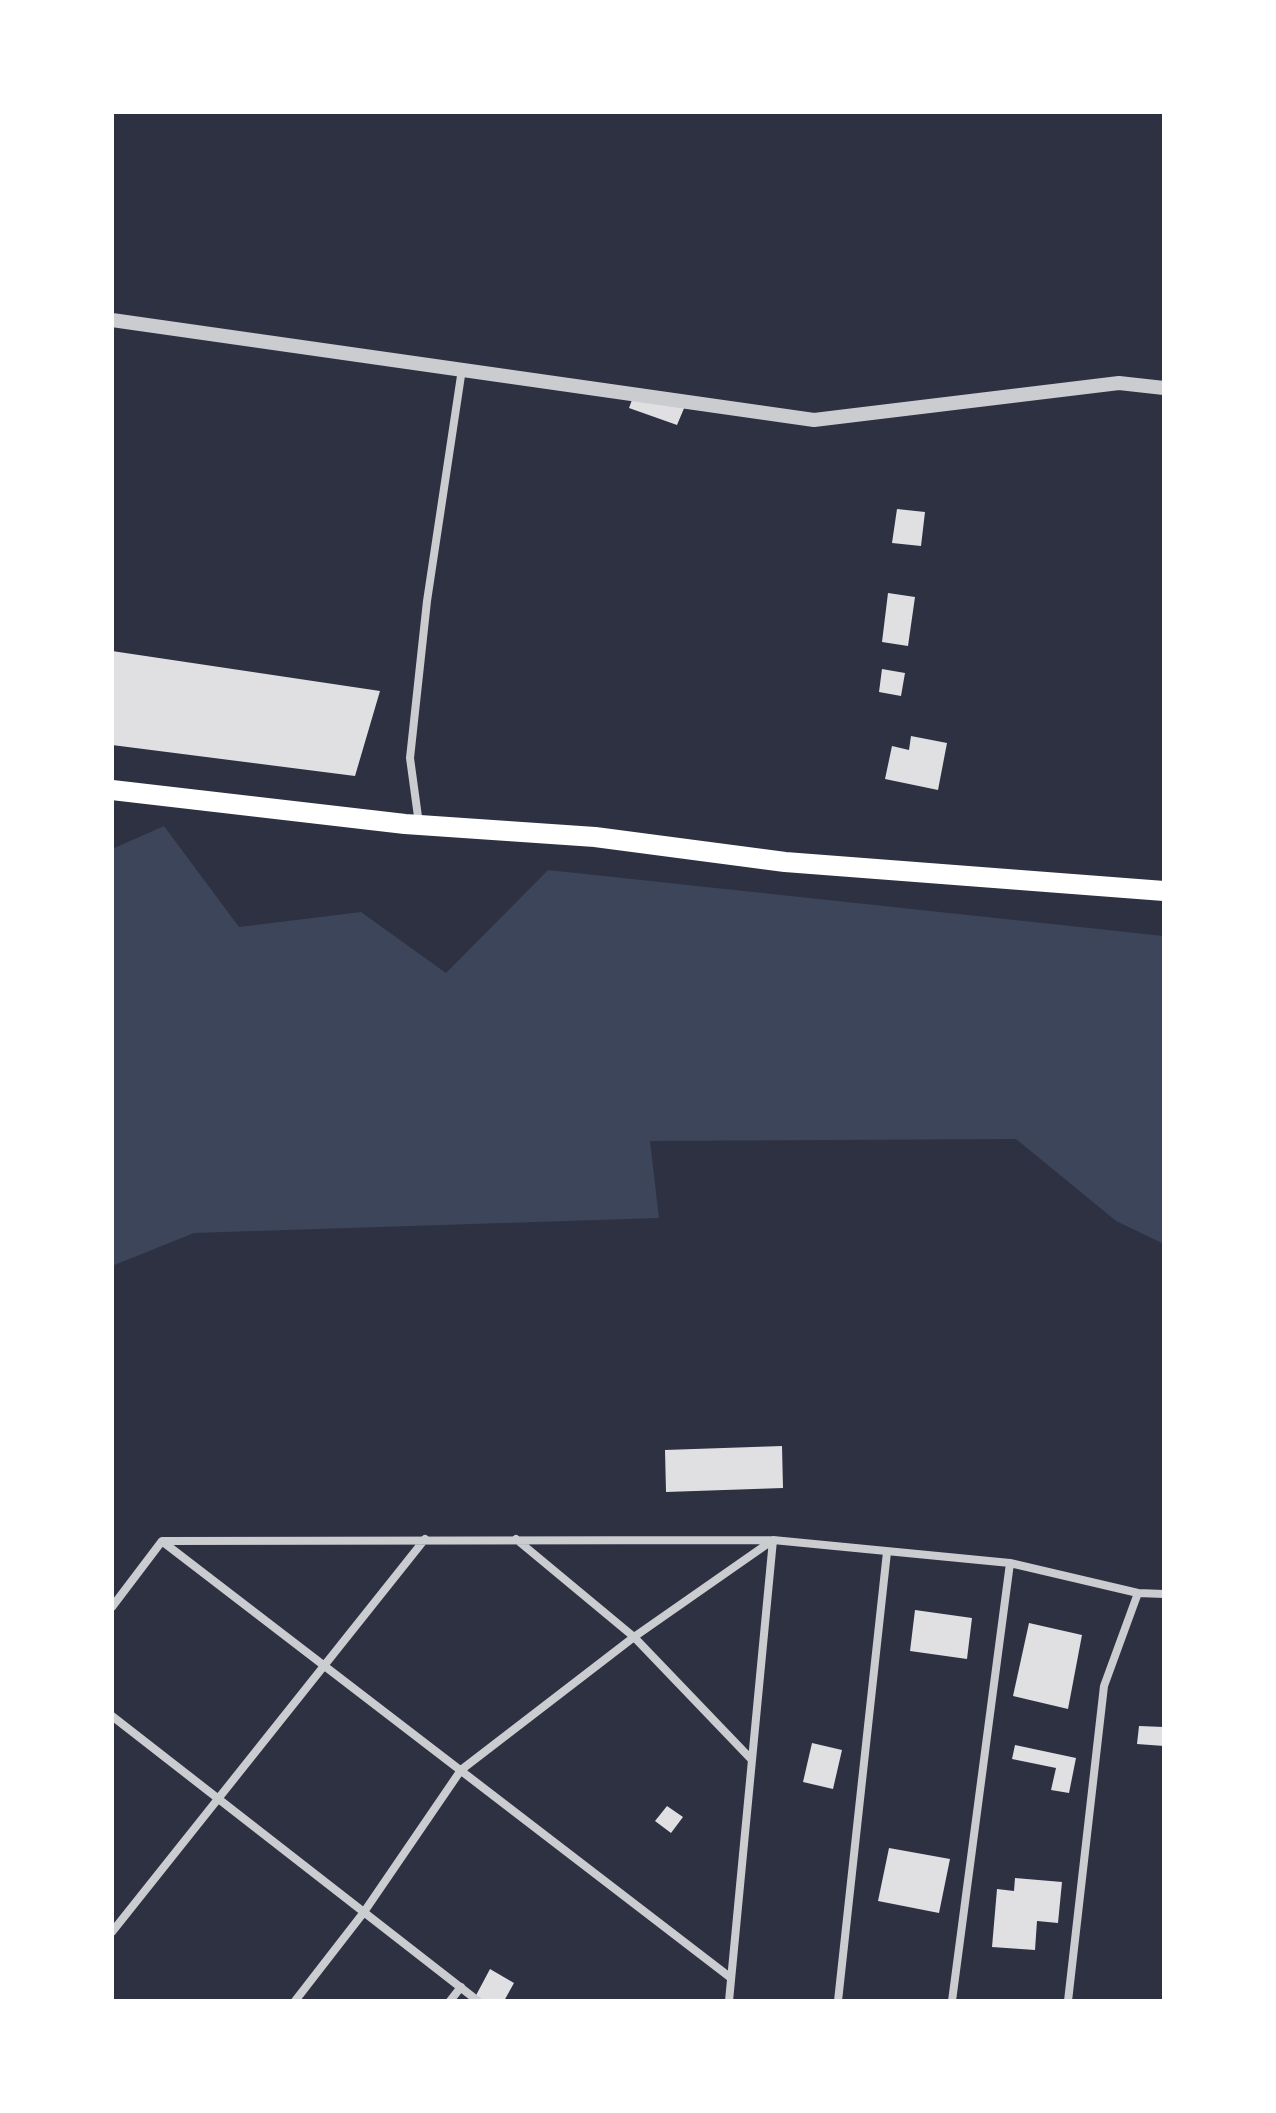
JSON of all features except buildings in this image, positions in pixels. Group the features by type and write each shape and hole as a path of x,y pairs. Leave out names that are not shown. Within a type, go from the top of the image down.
{"main road":[{"path":"112,790 420,826 595,837 785,862 1164,891"}],"street":[{"path":"112,320 814,420 1119,383 1164,388"},
{"path":"420,826 410,758 427,601 462,369"},
{"path":"515,1538 634,1637 751,1759"},
{"path":"162,1541 515,1538 773,1540 1010,1563 1138,1593 1164,1594"},
{"path":"112,1932 425,1539"},
{"path":"295,2001 364,1912 461,1770 634,1637 773,1540"},
{"path":"729,2001 773,1540"},
{"path":"112,1607 162,1541"},
{"path":"162,1541 731,1978"},
{"path":"838,2001 887,1552"},
{"path":"952,2001 1010,1563"},
{"path":"1068,2001 1104,1686 1138,1593"},
{"path":"112,1716 478,2001"},
{"path":"450,2001 461,1987"}],"shaded area":[{"path":"164,826 239,927 361,912 446,973 548,870 1164,936 1164,1244 1116,1221 1016,1139 650,1141 659,1218 194,1233 112,1266 112,849"}]}
